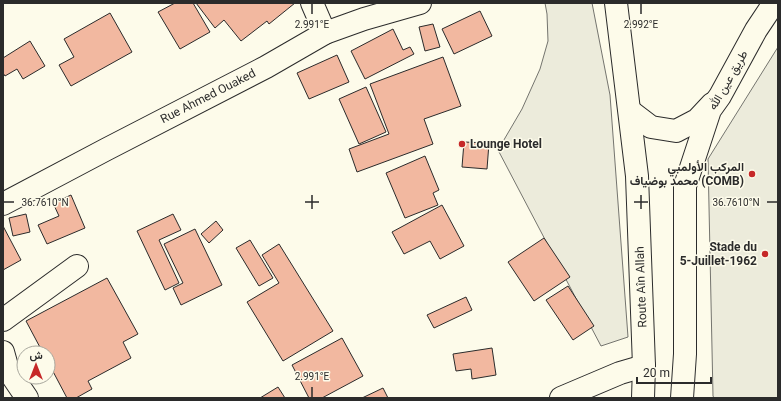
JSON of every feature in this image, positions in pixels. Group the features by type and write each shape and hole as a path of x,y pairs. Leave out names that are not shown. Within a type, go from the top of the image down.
{"main road":[{"path":"312,3 325,33"},
{"name":"Rue Ahmed Ouaked","path":"3,204 266,67 325,33 364,19 420,3"},
{"path":"616,3 630,111 651,127 676,131 697,120 720,96"},
{"path":"755,3 756,30"},
{"name":"طريق عين الله","path":"682,398 685,354 686,186 710,110 720,96 756,30 774,3"},
{"name":"Route Aîn Allah","path":"630,111 638,176 644,366 643,398"},
{"path":"3,320 77,266"},
{"path":"3,352 8,370 27,398"},
{"path":"561,398 620,373 644,366"}],"shaded area":[{"path":"545,3 592,3 610,95 628,337 601,346 498,150 522,109 540,69 548,41"},
{"name":"المركب الأولمبي محمد بوضياف (COMB)","path":"778,47 778,398 714,398 708,159"}],"building":[{"path":"175,3 193,3 210,32 180,49 158,12"},
{"path":"196,3 295,3 269,24 267,21 241,41 224,20 215,28"},
{"path":"480,11 492,36 454,54 442,29"},
{"path":"110,13 132,52 71,86 59,65 74,57 64,39"},
{"path":"433,24 440,47 425,51 419,27"},
{"path":"393,29 403,50 410,47 414,54 365,79 351,51"},
{"path":"30,41 45,66 23,79 17,69 5,76 3,73 3,58"},
{"path":"337,55 349,82 309,99 297,73"},
{"path":"443,57 461,106 424,119 433,144 357,172 349,149 389,134 370,84"},
{"path":"366,87 386,132 359,144 339,99"},
{"path":"464,142 489,143 487,169 462,167"},
{"path":"425,156 439,190 433,193 438,205 405,218 386,173"},
{"path":"71,195 85,228 47,244 38,225 59,216 53,203"},
{"path":"442,205 464,246 440,259 430,241 404,254 392,232"},
{"path":"26,214 30,232 13,236 9,218"},
{"path":"173,214 181,230 159,240 179,283 165,290 137,231"},
{"path":"216,221 223,230 209,243 201,234"},
{"path":"3,226 21,260 3,270"},
{"path":"195,229 222,285 181,305 173,288 183,283 164,244"},
{"path":"544,238 570,277 534,301 508,262"},
{"path":"250,240 273,278 259,286 236,248"},
{"path":"279,244 333,331 283,361 247,302 279,283 262,255"},
{"path":"107,278 138,334 123,342 131,358 88,381 92,389 76,398 67,398 56,377 56,345 39,345 26,321"},
{"path":"568,286 594,326 573,340 546,300"},
{"path":"466,297 472,310 434,328 427,315"},
{"path":"342,338 363,376 322,398 309,398 292,365"},
{"path":"492,348 496,375 472,379 471,369 456,371 453,354"},
{"path":"278,387 285,398 260,398"},
{"path":"383,388 388,398 362,398"}],"place":[{"name":"Lounge Hotel","path":"462,144"},
{"name":"المركب الأولمبي محمد بوضياف (COMB)","path":"752,174"},
{"name":"Stade du 5-Juillet-1962","path":"765,254"}]}
